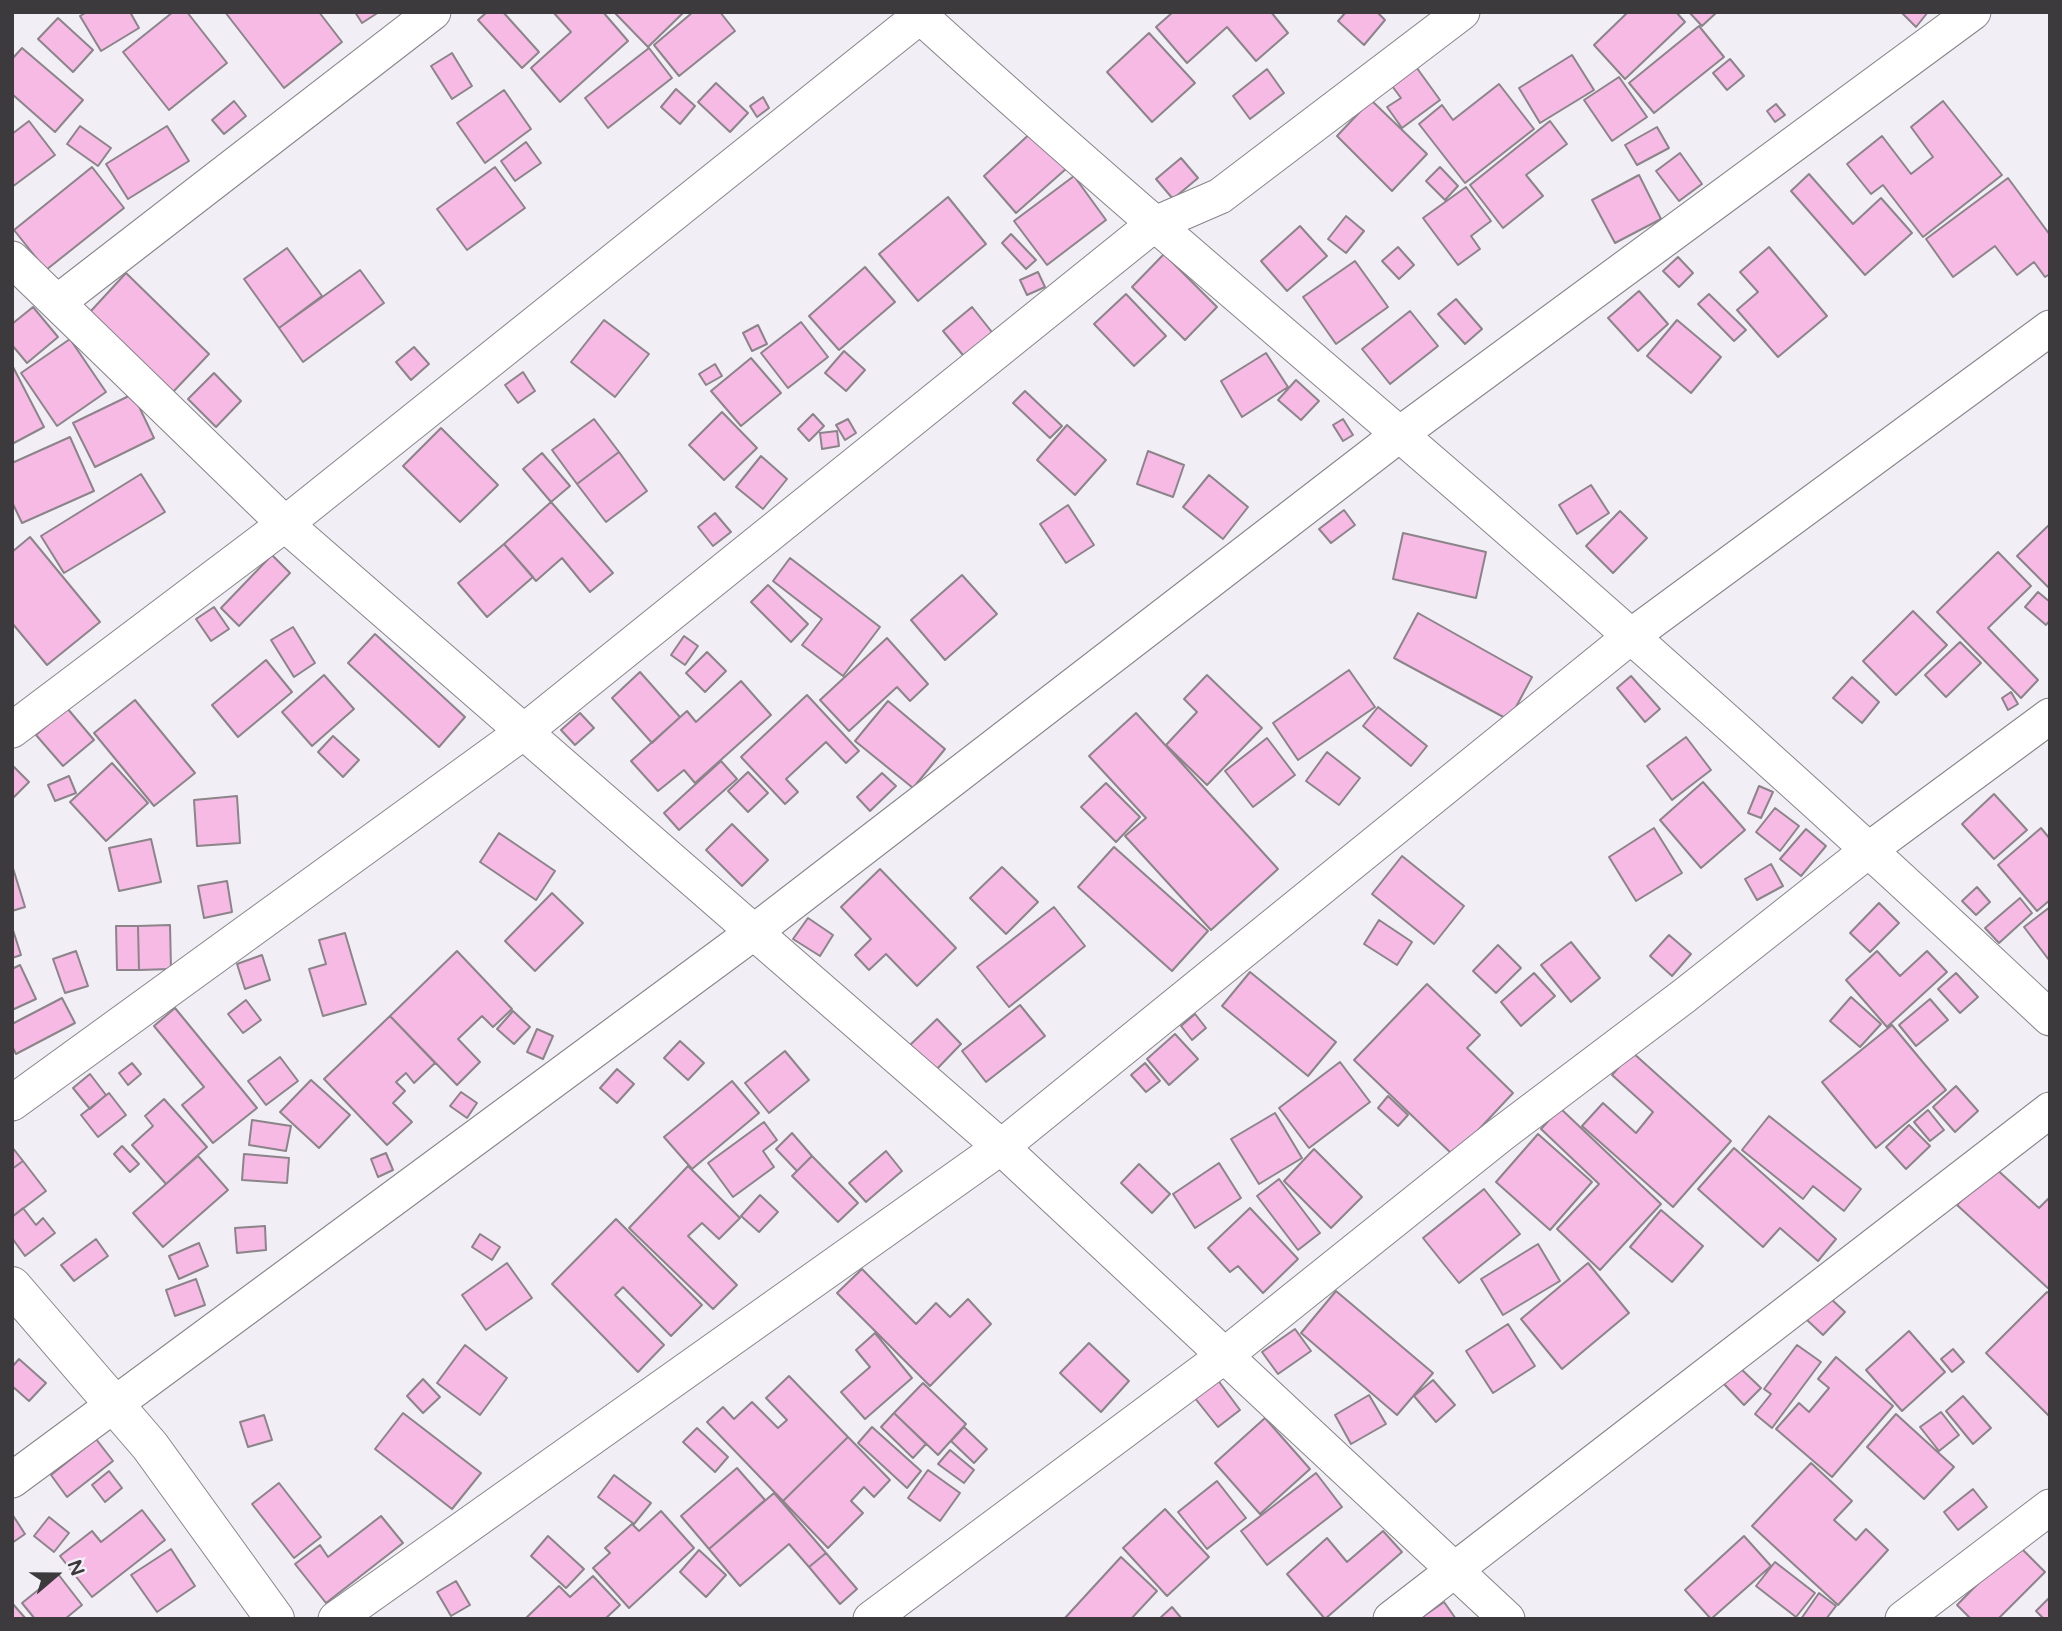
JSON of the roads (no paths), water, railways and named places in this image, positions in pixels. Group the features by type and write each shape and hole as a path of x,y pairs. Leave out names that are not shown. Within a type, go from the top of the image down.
{"street":[{"path":"58,302 433,12"},
{"path":"12,1103 526,730 1153,225 1220,196 1462,12"},
{"path":"12,1480 754,932 1400,435 1973,12"},
{"path":"12,730 285,524 920,13 1153,225 1400,435 1870,849 2050,1018"},
{"path":"12,260 285,524 526,730 1001,1147 1507,1619"},
{"path":"336,1619 1001,1147 1630,637 2050,328"},
{"path":"871,1619 1224,1356 1500,1135 1684,996 1870,849 2050,716"},
{"path":"1391,1619 2050,1110"},
{"path":"12,1286 150,1446 275,1619"},
{"path":"1903,1619 2050,1507"}]}
